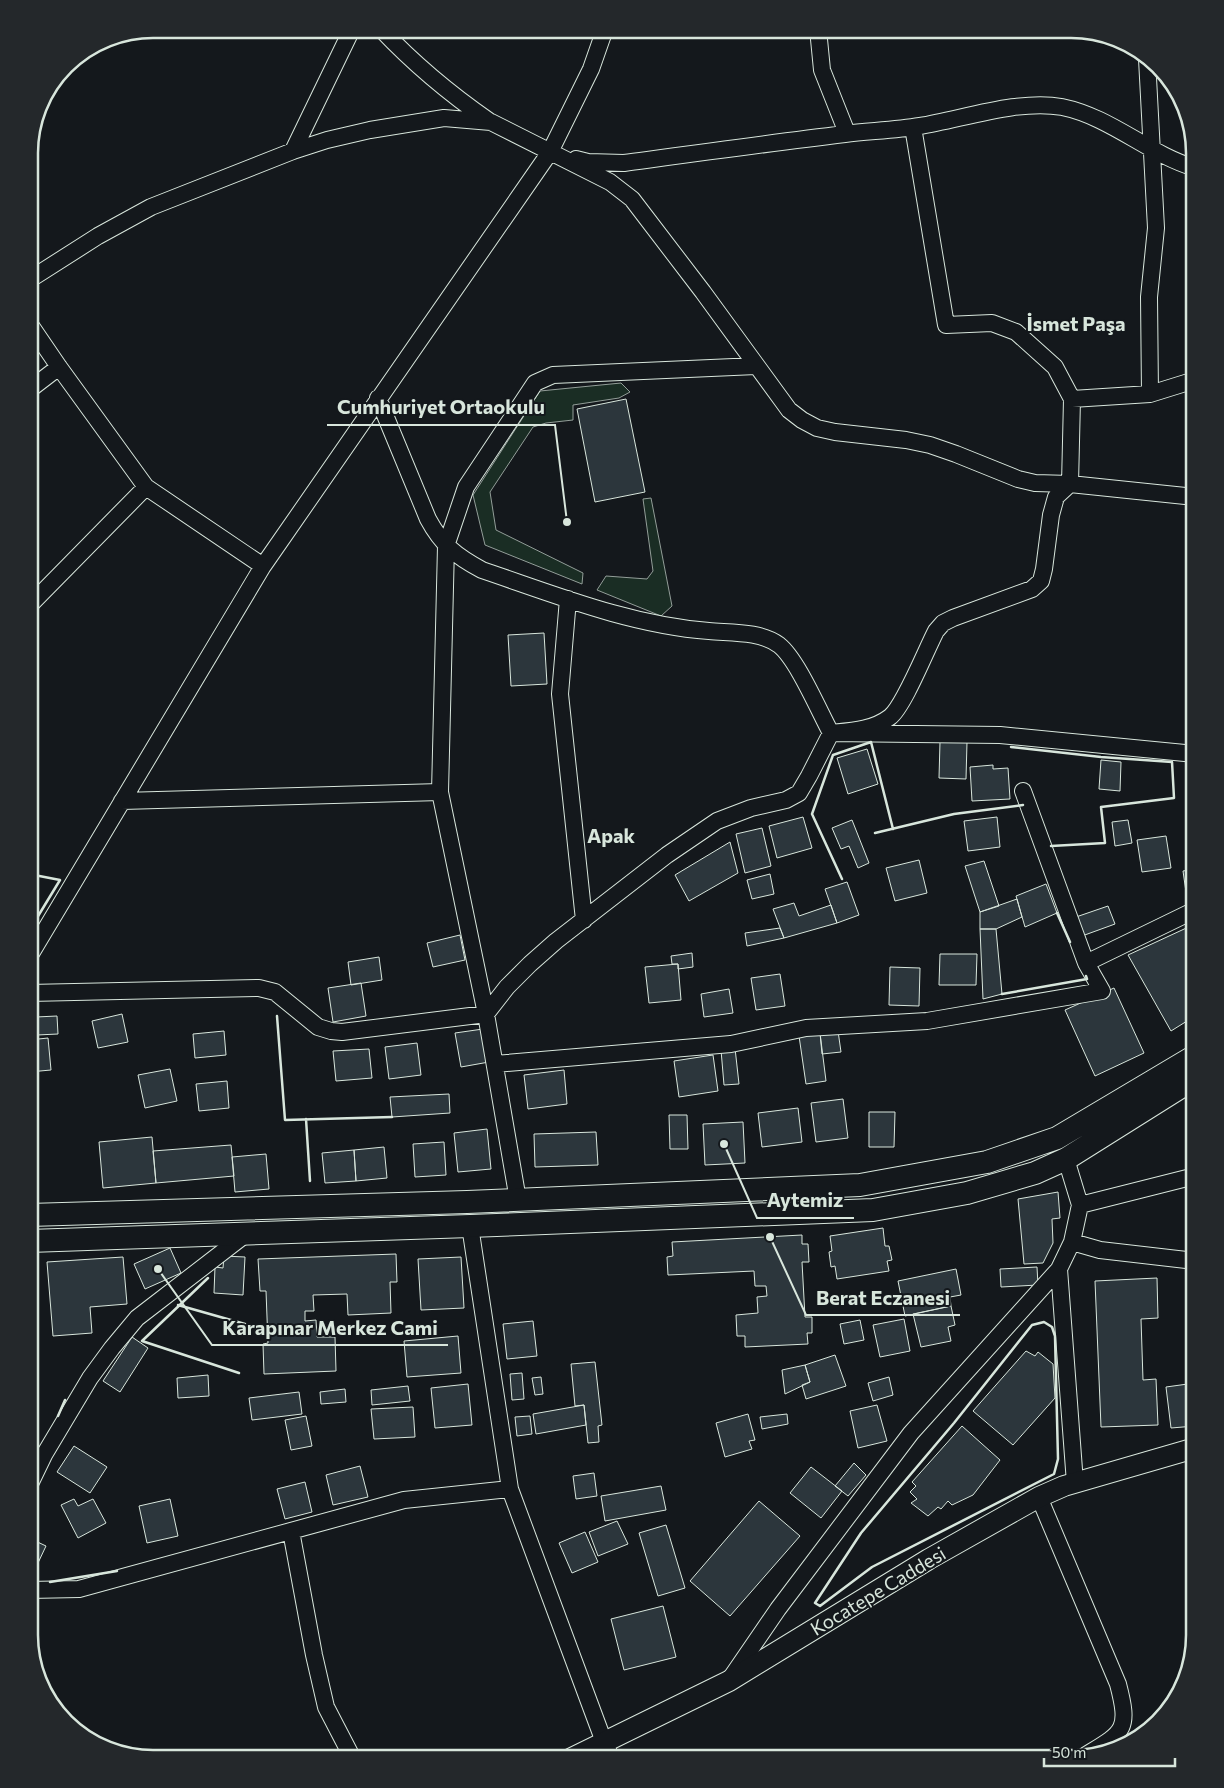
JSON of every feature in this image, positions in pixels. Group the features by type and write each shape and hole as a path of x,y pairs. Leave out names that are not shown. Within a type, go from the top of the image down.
{"main road":[{"path":"38,1215 467,1202 860,1185 987,1162 1057,1138 1186,1061"},
{"path":"38,1241 873,1210 967,1193 1035,1173 1066,1159 1186,1084"},
{"path":"518,1200 522,1224"},
{"path":"467,1202 470,1226"}],"street":[{"path":"293,151 348,38"},
{"path":"390,38 420,68 455,98 491,122 610,182 632,199 789,410 802,420 818,428 835,432 914,442 956,454 1018,479 1035,483 1070,484 1186,496"},
{"path":"38,942 263,566 550,152 592,69 602,38"},
{"path":"819,38 822,70 848,133"},
{"path":"1147,66 1156,228 1149,297 1150,394"},
{"path":"550,152 588,162 624,163 848,133 913,127 1032,105 1062,107 1090,116 1121,131 1152,150 1186,164"},
{"path":"38,274 98,236 151,207 293,151 326,140 444,118 491,122"},
{"path":"831,733 860,731 892,716 902,700 936,631 943,623 1032,589 1041,581 1051,515 1056,497 1070,484 1072,399 1056,367 1016,332 992,323 946,325 913,127"},
{"path":"38,336 146,487 263,566"},
{"path":"518,1200 486,1014 440,792 446,546 466,487 536,383 553,375 756,366"},
{"path":"38,383 59,367"},
{"path":"1072,399 1150,394 1186,383"},
{"path":"378,398 428,519 446,546 461,558 482,570 632,620 690,629 764,637 778,645 790,657 831,733"},
{"path":"38,597 146,487"},
{"path":"568,599 560,694 584,920"},
{"path":"831,733 1000,736 1186,753"},
{"path":"38,993 259,988 275,992 318,1027 342,1032 486,1014 530,964 667,854 717,821 751,808 786,800 799,793 831,733"},
{"path":"495,1064 730,1044 806,1028 927,1020 1102,991 1086,963 1023,791"},
{"path":"122,800 440,792"},
{"path":"1086,963 1186,914"},
{"path":"729,1681 778,1609 911,1433 1059,1269 1072,1242 1080,1205 1066,1159"},
{"path":"1080,1205 1186,1178"},
{"path":"470,1226 510,1489 608,1750"},
{"path":"38,1469 90,1378 137,1318 246,1234"},
{"path":"1072,1242 1100,1250 1186,1259"},
{"path":"1059,1269 1075,1483"},
{"name":"Kocatepe Caddesi","path":"610,1750 729,1681 929,1559 1039,1497 1075,1483 1186,1451"},
{"path":"38,1590 79,1589 404,1500 510,1489"},
{"path":"1039,1497 1118,1684 1124,1707 1123,1725 1113,1739 1100,1747"},
{"path":"290,1531 326,1707 348,1750"}],"green space":[{"path":"621,383 630,392 619,398 573,405 573,420 546,423 533,427 490,492 496,530 583,573 582,584 485,545 473,495 540,391"},
{"path":"651,498 672,606 661,616 597,590 606,576 647,579 653,571 643,499"}],"building":[{"path":"626,399 645,492 595,502 577,409"},
{"path":"544,633 547,684 511,686 508,635"},
{"path":"940,742 967,742 966,779 939,778"},
{"path":"867,749 878,784 848,794 837,758"},
{"path":"1101,760 1121,762 1120,791 1099,789"},
{"path":"993,765 993,769 1008,768 1010,799 972,801 970,767"},
{"path":"803,817 812,848 777,858 769,826"},
{"path":"997,817 1000,847 968,851 964,821"},
{"path":"852,820 869,863 858,868 849,846 841,849 832,828"},
{"path":"1128,820 1132,843 1115,846 1112,822"},
{"path":"762,828 771,866 745,873 736,834"},
{"path":"1166,836 1171,868 1142,872 1137,840"},
{"path":"730,842 738,873 689,901 675,875"},
{"path":"919,860 927,893 895,901 886,868"},
{"path":"984,861 999,906 980,912 965,866"},
{"path":"1186,870 1186,892 1183,871"},
{"path":"770,874 774,894 752,899 747,880"},
{"path":"847,882 859,915 837,923 825,889"},
{"path":"1046,884 1057,913 1025,927 1016,896"},
{"path":"1017,899 1022,917 996,929 980,929 980,912"},
{"path":"794,903 799,916 831,905 837,923 784,938 773,909"},
{"path":"1108,906 1115,924 1082,936 1076,917"},
{"path":"780,928 784,938 747,946 745,933"},
{"path":"1186,928 1186,1022 1171,1031 1128,955"},
{"path":"980,929 996,929 1002,994 983,999"},
{"path":"460,935 465,960 433,967 427,943"},
{"path":"692,953 693,967 678,969 678,964 672,964 671,956"},
{"path":"940,954 977,954 976,985 939,985"},
{"path":"379,957 382,980 351,985 348,962"},
{"path":"678,964 681,1000 649,1003 645,967"},
{"path":"890,967 920,968 919,1006 889,1005"},
{"path":"780,974 785,1006 756,1010 751,978"},
{"path":"361,983 366,1016 333,1022 328,988"},
{"path":"1114,988 1144,1053 1095,1076 1065,1010"},
{"path":"729,989 733,1013 704,1017 701,994"},
{"path":"122,1014 128,1042 98,1048 92,1021"},
{"path":"57,1016 58,1034 38,1035 38,1017"},
{"path":"483,1029 489,1062 461,1067 455,1033"},
{"path":"224,1031 226,1055 195,1058 193,1034"},
{"path":"838,1031 841,1052 822,1054 820,1033"},
{"path":"820,1033 826,1081 806,1084 799,1036"},
{"path":"48,1038 51,1070 38,1071 38,1039"},
{"path":"417,1043 421,1075 389,1079 385,1047"},
{"path":"735,1048 739,1084 724,1085 721,1050"},
{"path":"369,1049 372,1078 336,1081 333,1051"},
{"path":"713,1055 718,1091 679,1097 674,1061"},
{"path":"170,1069 177,1101 145,1108 138,1075"},
{"path":"564,1070 567,1104 528,1109 524,1075"},
{"path":"227,1081 229,1108 199,1111 196,1084"},
{"path":"449,1094 450,1113 392,1117 390,1097"},
{"path":"843,1099 848,1138 816,1142 811,1103"},
{"path":"798,1108 802,1142 762,1147 758,1113"},
{"path":"869,1112 895,1112 894,1147 869,1147"},
{"path":"669,1115 687,1115 688,1149 670,1149"},
{"path":"743,1122 745,1163 705,1165 703,1124"},
{"path":"487,1129 491,1169 458,1172 454,1133"},
{"path":"596,1132 598,1165 535,1167 534,1134"},
{"path":"152,1137 156,1183 103,1188 99,1142"},
{"path":"444,1142 446,1175 415,1177 413,1144"},
{"path":"231,1145 234,1176 156,1183 153,1151"},
{"path":"384,1147 387,1178 356,1181 354,1150"},
{"path":"354,1150 356,1181 325,1183 322,1153"},
{"path":"266,1154 269,1189 235,1192 232,1157"},
{"path":"1058,1192 1060,1218 1052,1219 1053,1243 1043,1263 1024,1264 1018,1199"},
{"path":"883,1228 885,1246 889,1246 892,1260 887,1261 889,1271 837,1279 835,1266 831,1267 829,1252 832,1251 830,1236"},
{"path":"802,1235 802,1244 808,1244 809,1262 802,1262 805,1317 812,1317 812,1333 807,1333 808,1344 745,1347 745,1336 737,1336 736,1315 758,1313 757,1297 767,1296 766,1286 755,1286 754,1271 668,1275 667,1257 673,1256 672,1242"},
{"path":"170,1248 181,1273 145,1289 134,1264"},
{"path":"396,1254 397,1282 390,1282 391,1313 348,1315 347,1294 313,1295 314,1311 305,1311 305,1321 316,1320 317,1337 335,1337 336,1371 264,1374 263,1344 268,1343 266,1291 260,1291 258,1259"},
{"path":"224,1256 245,1257 243,1295 214,1293 215,1267 223,1268"},
{"path":"123,1257 127,1304 90,1307 92,1333 53,1336 47,1262"},
{"path":"461,1257 464,1308 421,1310 418,1259"},
{"path":"1037,1267 1038,1285 1001,1287 1000,1269"},
{"path":"956,1269 961,1295 950,1297 951,1306 905,1316 898,1281"},
{"path":"1157,1278 1158,1318 1141,1319 1143,1380 1156,1379 1158,1425 1101,1427 1095,1281"},
{"path":"951,1306 955,1325 948,1327 951,1341 921,1347 913,1314"},
{"path":"904,1319 910,1351 880,1357 873,1325"},
{"path":"860,1320 864,1340 844,1344 840,1324"},
{"path":"533,1321 537,1356 507,1359 503,1324"},
{"path":"458,1336 461,1373 407,1377 404,1341"},
{"path":"132,1337 148,1348 120,1392 103,1381"},
{"path":"1026,1351 1035,1356 1038,1352 1053,1364 1055,1398 1013,1445 973,1411"},
{"path":"835,1355 846,1386 806,1399 802,1385 810,1382 805,1365"},
{"path":"595,1362 602,1425 598,1426 599,1442 588,1443 584,1405 575,1406 571,1364"},
{"path":"805,1365 810,1382 785,1394 782,1370"},
{"path":"522,1373 524,1399 512,1400 510,1374"},
{"path":"208,1375 209,1396 178,1398 177,1378"},
{"path":"541,1377 543,1394 535,1395 532,1378"},
{"path":"889,1377 893,1395 873,1401 868,1383"},
{"path":"468,1384 472,1425 435,1428 431,1388"},
{"path":"1186,1384 1186,1427 1171,1428 1166,1387"},
{"path":"408,1386 410,1401 372,1405 371,1390"},
{"path":"345,1389 346,1402 321,1404 320,1392"},
{"path":"299,1392 302,1414 252,1420 249,1398"},
{"path":"584,1405 586,1425 536,1434 533,1414"},
{"path":"877,1405 887,1441 858,1448 850,1411"},
{"path":"413,1407 415,1437 374,1439 371,1409"},
{"path":"748,1414 755,1440 749,1441 752,1449 725,1457 716,1423"},
{"path":"787,1414 788,1424 762,1429 760,1417"},
{"path":"306,1416 312,1446 291,1450 285,1420"},
{"path":"530,1416 532,1434 517,1436 515,1417"},
{"path":"962,1426 1000,1460 973,1495 952,1505 948,1501 941,1509 938,1507 928,1516 911,1503 917,1499 910,1492 916,1486 912,1482"},
{"path":"74,1446 107,1467 90,1493 57,1472"},
{"path":"854,1463 866,1475 848,1496 835,1486"},
{"path":"360,1466 368,1497 333,1505 326,1475"},
{"path":"811,1467 842,1491 821,1518 790,1493"},
{"path":"594,1473 597,1496 576,1499 573,1476"},
{"path":"305,1482 312,1512 285,1519 277,1489"},
{"path":"661,1486 666,1510 605,1521 601,1496"},
{"path":"74,1499 78,1506 93,1499 106,1523 78,1538 61,1505"},
{"path":"170,1499 178,1536 147,1543 139,1506"},
{"path":"759,1501 800,1536 730,1616 690,1581"},
{"path":"617,1521 628,1544 598,1556 589,1532"},
{"path":"666,1525 685,1588 658,1596 639,1533"},
{"path":"585,1532 598,1562 572,1573 559,1543"},
{"path":"38,1542 46,1546 38,1563"},
{"path":"663,1606 676,1657 624,1670 611,1619"}],"wall":[{"path":"842,879 812,814 833,755 871,742 893,829"},
{"path":"1011,747 1101,757 1172,762 1174,798 1101,807 1105,843 1051,846"},
{"path":"875,833 954,814 1023,805"},
{"path":"38,876 60,880 38,916"},
{"path":"1057,913 1070,942"},
{"path":"1002,994 1087,979 1086,976"},
{"path":"277,1016 285,1120 392,1117"},
{"path":"306,1119 310,1181"},
{"path":"208,1278 142,1341 239,1373"},
{"path":"178,1305 245,1324"},
{"path":"1044,1322 1052,1327 1055,1336 1058,1459 1054,1474 872,1567 820,1606 815,1603 861,1533 954,1423 1032,1325 1044,1322"},
{"path":"58,1416 65,1400"},
{"path":"50,1582 117,1571"}],"place":[{"name":"Cumhuriyet Ortaokulu","path":"567,522"},
{"name":"Aytemiz","path":"724,1144"},
{"name":"Berat Eczanesi","path":"770,1237"},
{"name":"Karapınar Merkez Cami","path":"158,1269"}],"district":[{"name":"İsmet Paşa","path":"1076,324"},
{"name":"Apak","path":"611,836"}]}
